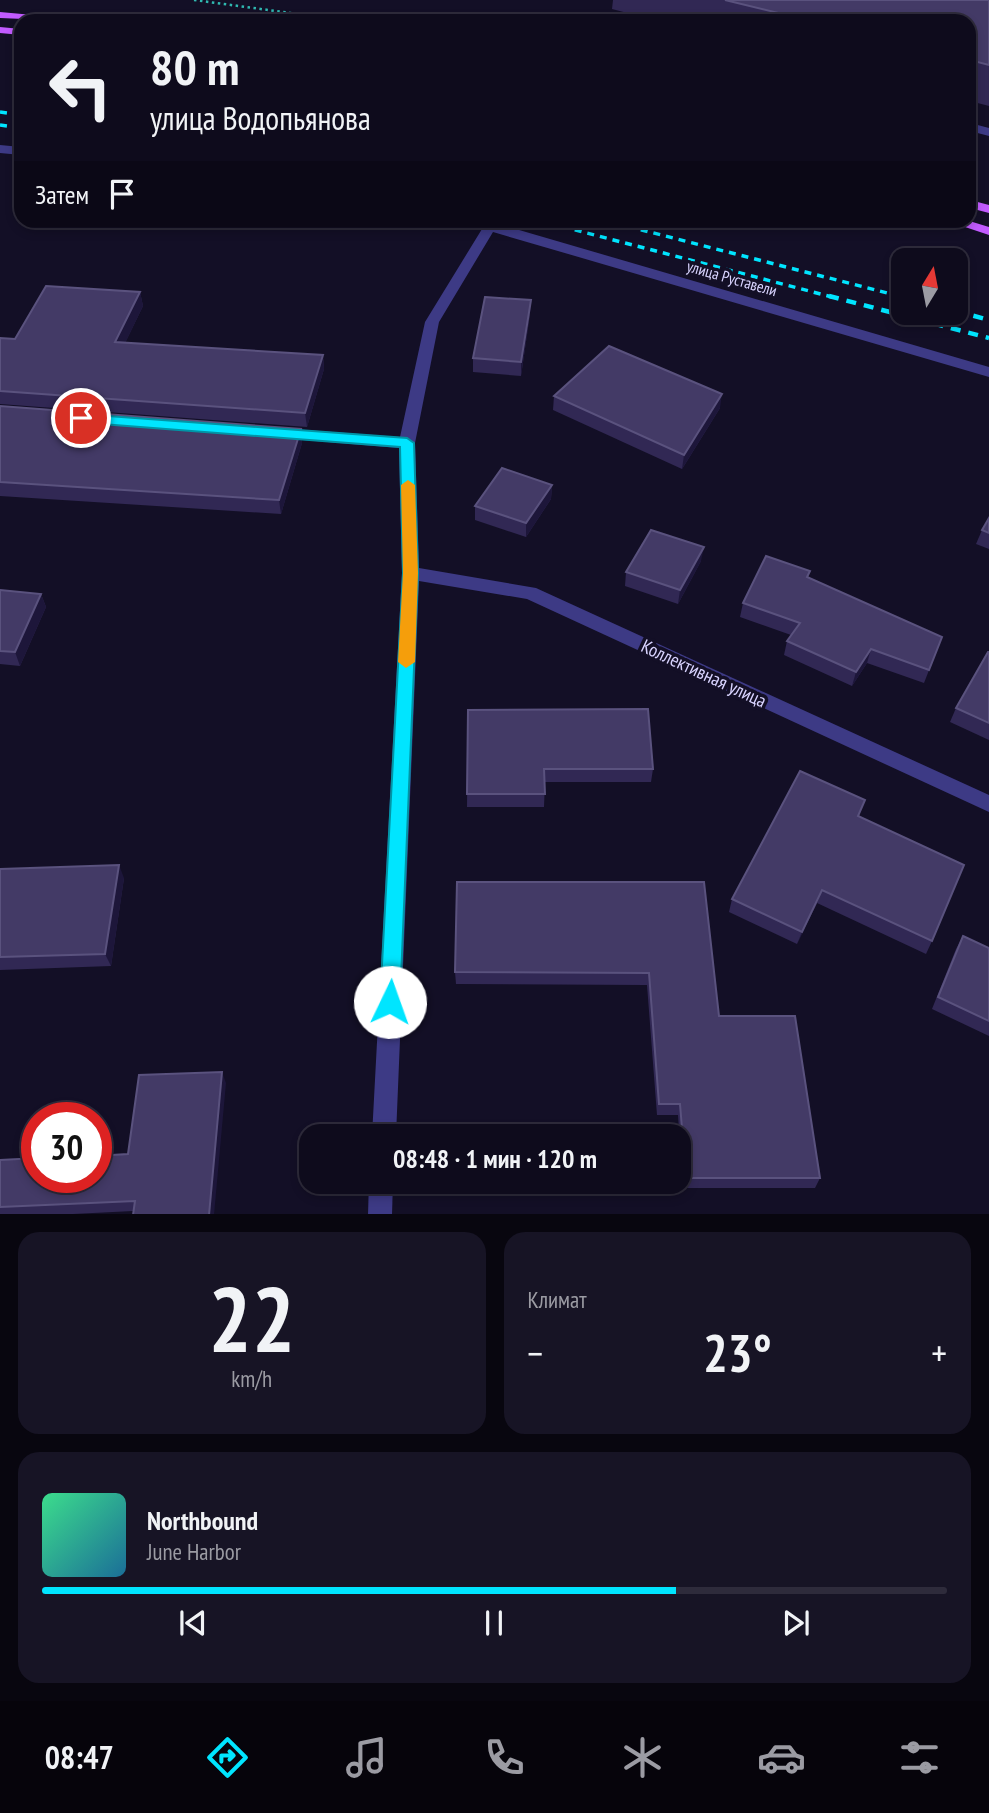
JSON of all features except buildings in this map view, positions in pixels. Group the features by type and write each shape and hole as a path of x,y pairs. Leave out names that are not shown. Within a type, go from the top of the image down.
{"street":[{"path":"385,1124 411,573 407,443 432,322 489,228"},
{"name":"улица Руставели","path":"497,228 989,372"},
{"path":"257,432 407,443"},
{"name":"Коллективная улица","path":"411,573 530,593 989,804"},
{"path":"380,1214 381,1194"}],"path":[{"path":"194,0 298,14"}],"railway":[{"path":"0,112 14,114"},
{"path":"0,125 14,127"},
{"path":"568,228 836,298"},
{"path":"634,228 891,294"},
{"path":"829,296 989,338"},
{"path":"968,314 989,320"}],"slow traffic":[{"path":"406,662 411,573 408,485"}],"route":[{"path":"81,418 407,443 411,573 390,1002"}]}
